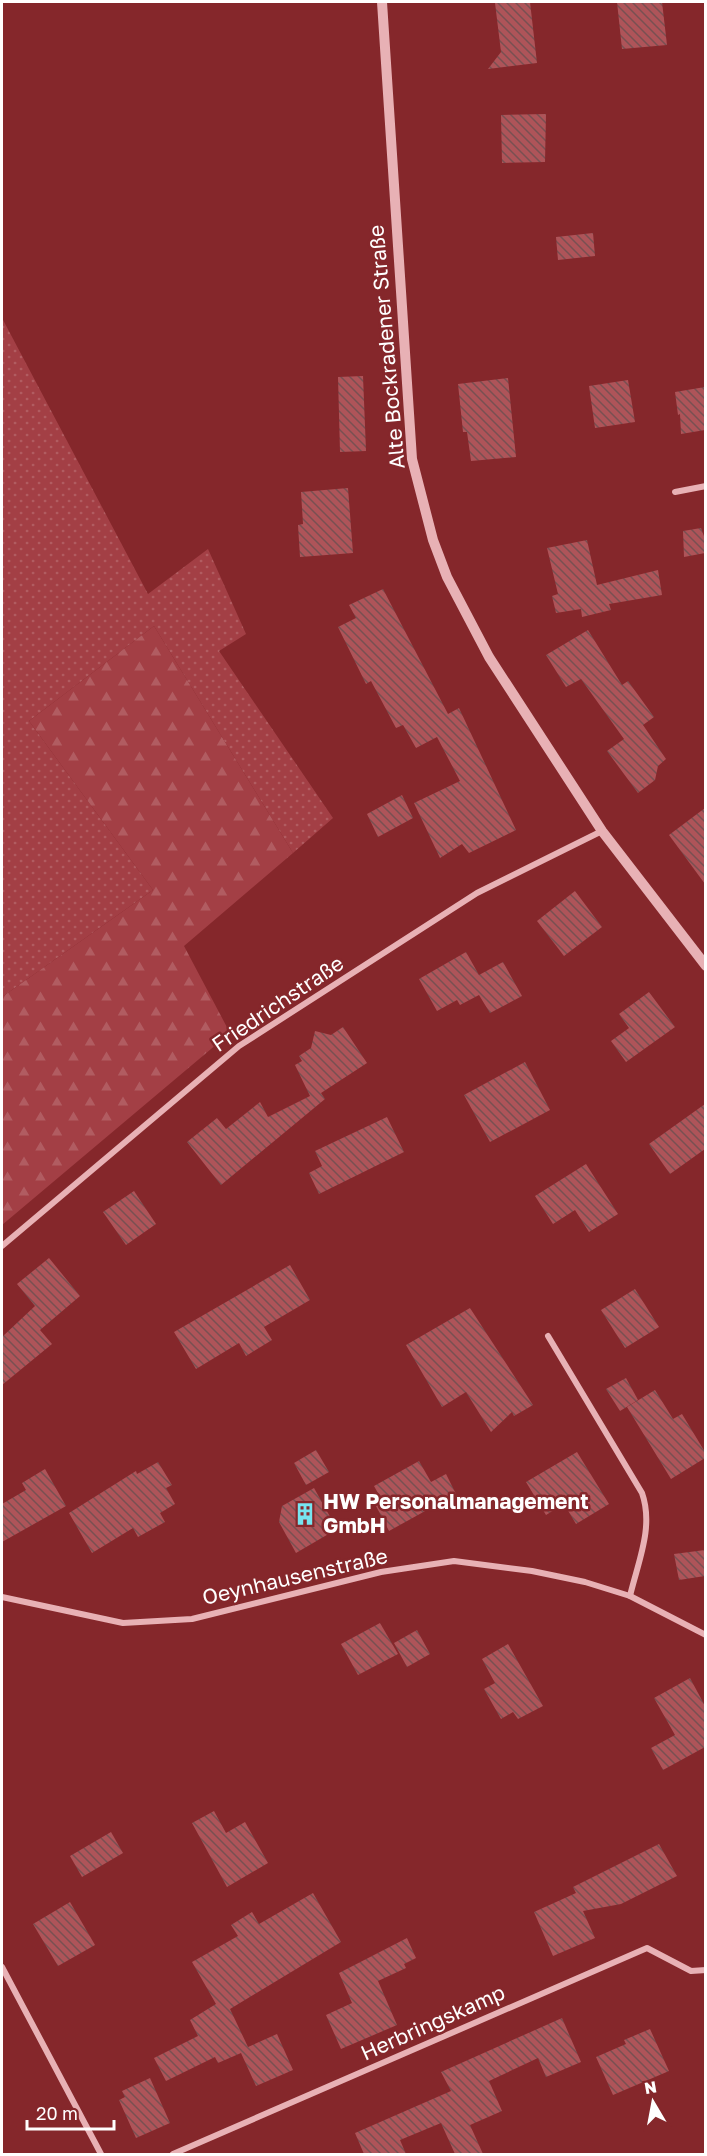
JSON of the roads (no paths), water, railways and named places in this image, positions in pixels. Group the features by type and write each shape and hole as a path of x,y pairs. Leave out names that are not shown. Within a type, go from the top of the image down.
{"street":[{"name":"Alte Bockradener Straße","path":"382,2 412,459 433,540 447,577 489,657 602,831 705,966"},
{"path":"675,492 705,486"},
{"name":"Friedrichstraße","path":"2,1246 239,1046 477,893 602,831"},
{"path":"548,1336 642,1492 646,1506 647,1526 630,1596"},
{"name":"Oeynhausenstraße","path":"2,1597 123,1623 192,1619 381,1572 454,1561 532,1570 585,1582 630,1596 705,1635"},
{"name":"Herbringskamp","path":"173,2154 647,1948 691,1971 705,1970"},
{"path":"2,1967 101,2154"}],"place":[{"name":"HW Personalmanagement GmbH","path":"305,1514"}]}
